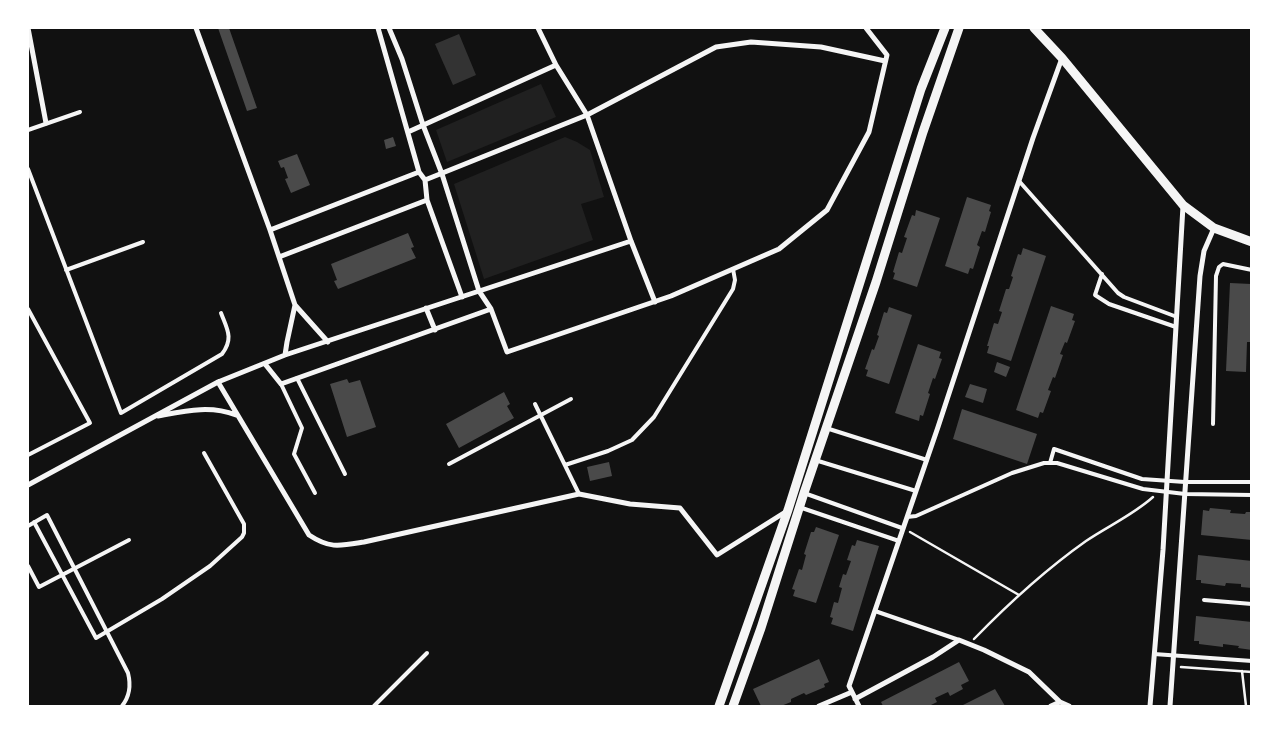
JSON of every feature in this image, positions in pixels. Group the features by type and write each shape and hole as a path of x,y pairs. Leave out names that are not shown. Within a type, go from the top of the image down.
{"street":[{"path":"28,28 46,124"},
{"path":"196,28 270,230 295,305 328,342"},
{"path":"378,28 419,172 425,180 427,200 462,297"},
{"path":"389,28 402,59 423,125 442,174 479,291 491,309 506,352 656,302 779,249 827,210 869,132 887,55 866,28"},
{"path":"538,28 556,65 587,115 631,241 656,302"},
{"path":"719,706 788,510 921,89 945,28"},
{"path":"733,706 761,628 799,507 876,282 923,132 959,28"},
{"path":"1034,28 1062,58 1183,205 1214,228 1252,242"},
{"path":"425,180 587,115 716,47 751,42 822,47 885,60"},
{"path":"859,706 849,686 1062,58"},
{"path":"408,132 556,65"},
{"path":"270,230 419,172"},
{"path":"279,257 427,200"},
{"path":"1150,706 1163,492 1167,481 1183,205"},
{"path":"1170,706 1172,655 1200,276 1204,251 1214,228"},
{"path":"28,484 218,382 285,355 631,241"},
{"path":"285,355 286,342 295,305"},
{"path":"426,308 435,330"},
{"path":"265,364 280,384 491,309"},
{"path":"218,382 308,535 329,546 364,542 579,494 630,504 680,508 717,555 788,510"},
{"path":"153,417 211,408 237,415"},
{"path":"854,699 933,657 959,640 1029,672 1060,702 1069,706"},
{"path":"819,706 852,692"},
{"path":"1051,706 1060,702"}],"lane":[{"path":"28,130 80,112"},
{"path":"28,169 121,413 222,354 230,336 220,313"},
{"path":"1019,181 1124,297 1177,317"},
{"path":"66,270 143,242"},
{"path":"1213,424 1216,276 1219,267 1223,264 1252,270"},
{"path":"565,465 608,451 632,440 654,417 733,289 735,280 733,269"},
{"path":"1102,274 1096,295 1109,304 1176,327"},
{"path":"28,309 90,423 28,455"},
{"path":"297,378 346,474"},
{"path":"280,384 302,428 294,454 315,494"},
{"path":"449,464 571,399"},
{"path":"535,404 579,494"},
{"path":"826,428 926,460"},
{"path":"1050,463 1054,449 1108,469 1142,479 1186,482 1252,482"},
{"path":"34,522 96,638 178,588 210,566 242,538 244,524 204,453"},
{"path":"815,460 916,491"},
{"path":"907,517 916,516 1012,473 1044,463 1057,463 1144,489 1163,492 1252,495"},
{"path":"804,493 902,528"},
{"path":"799,507 899,541"},
{"path":"28,526 47,515 128,673 130,680 128,695 122,706"},
{"path":"28,566 39,587 129,540"},
{"path":"1204,600 1252,604"},
{"path":"875,611 959,640"},
{"path":"374,706 427,653"},
{"path":"1154,654 1252,661"}],"path":[{"path":"969,644 1041,575 1087,540 1163,492"},
{"path":"902,528 1019,595"},
{"path":"1172,667 1252,672"},
{"path":"1242,672 1246,706"}],"shaded area":[{"path":"459,34 476,75 453,85 435,44"},
{"path":"541,84 556,117 447,162 436,130"},
{"path":"565,137 590,150 604,197 581,204 593,240 484,279 454,184"}],"building":[{"path":"218,28 229,28 257,108 247,111"},
{"path":"393,137 396,146 386,149 384,140"},
{"path":"297,154 310,185 291,193 285,179 288,178 284,167 281,168 278,161"},
{"path":"967,197 991,205 989,211 991,212 985,232 982,231 977,245 980,247 973,269 970,268 968,274 945,266"},
{"path":"916,210 940,218 917,287 893,279 895,273 893,272 899,252 902,253 907,238 904,237 912,215 915,216"},
{"path":"408,233 414,247 411,248 416,258 338,289 334,281 337,280 331,264"},
{"path":"1023,248 1046,256 1011,361 987,353 989,346 987,346 994,323 998,324 1002,312 999,311 1006,289 1009,289 1018,254 1021,255"},
{"path":"1230,283 1251,284 1252,342 1247,342 1246,372 1226,371"},
{"path":"1051,306 1074,314 1072,320 1075,321 1067,343 1065,342 1060,354 1063,355 1055,378 1053,377 1048,390 1051,391 1043,413 1040,412 1038,418 1016,410"},
{"path":"889,307 912,315 889,384 866,376 868,370 865,369 879,336 877,335 884,312 887,313"},
{"path":"918,344 941,352 939,358 942,359 928,393 930,394 923,416 920,415 919,421 895,413"},
{"path":"997,362 1010,367 1006,377 994,372"},
{"path":"347,379 349,383 360,380 376,427 347,437 330,384"},
{"path":"970,384 987,389 983,403 965,397"},
{"path":"504,392 510,404 507,406 514,418 459,448 446,424"},
{"path":"962,409 1037,434 1027,464 953,439"},
{"path":"609,462 612,476 590,481 587,467"},
{"path":"1210,508 1231,510 1230,513 1245,514 1246,512 1252,512 1252,540 1201,535 1203,510 1209,511"},
{"path":"816,527 839,535 816,603 793,596 795,590 792,589 799,569 802,570 806,555 804,554 811,532 814,532"},
{"path":"857,540 879,546 853,631 831,624 833,618 830,617 834,602 838,603 842,588 839,587 843,574 846,575 851,561 847,560 852,545 855,546"},
{"path":"1198,555 1252,561 1252,588 1241,587 1241,584 1226,583 1225,586 1201,583 1201,580 1196,580"},
{"path":"1196,616 1252,622 1252,650 1223,644 1223,647 1199,644 1199,641 1194,641"},
{"path":"819,659 829,682 824,684 825,687 806,695 804,693 781,706 761,706 753,689"},
{"path":"959,662 969,681 961,685 963,689 950,696 948,692 935,698 937,702 929,706 883,706 881,702"},
{"path":"995,689 1005,706 961,706"}]}
